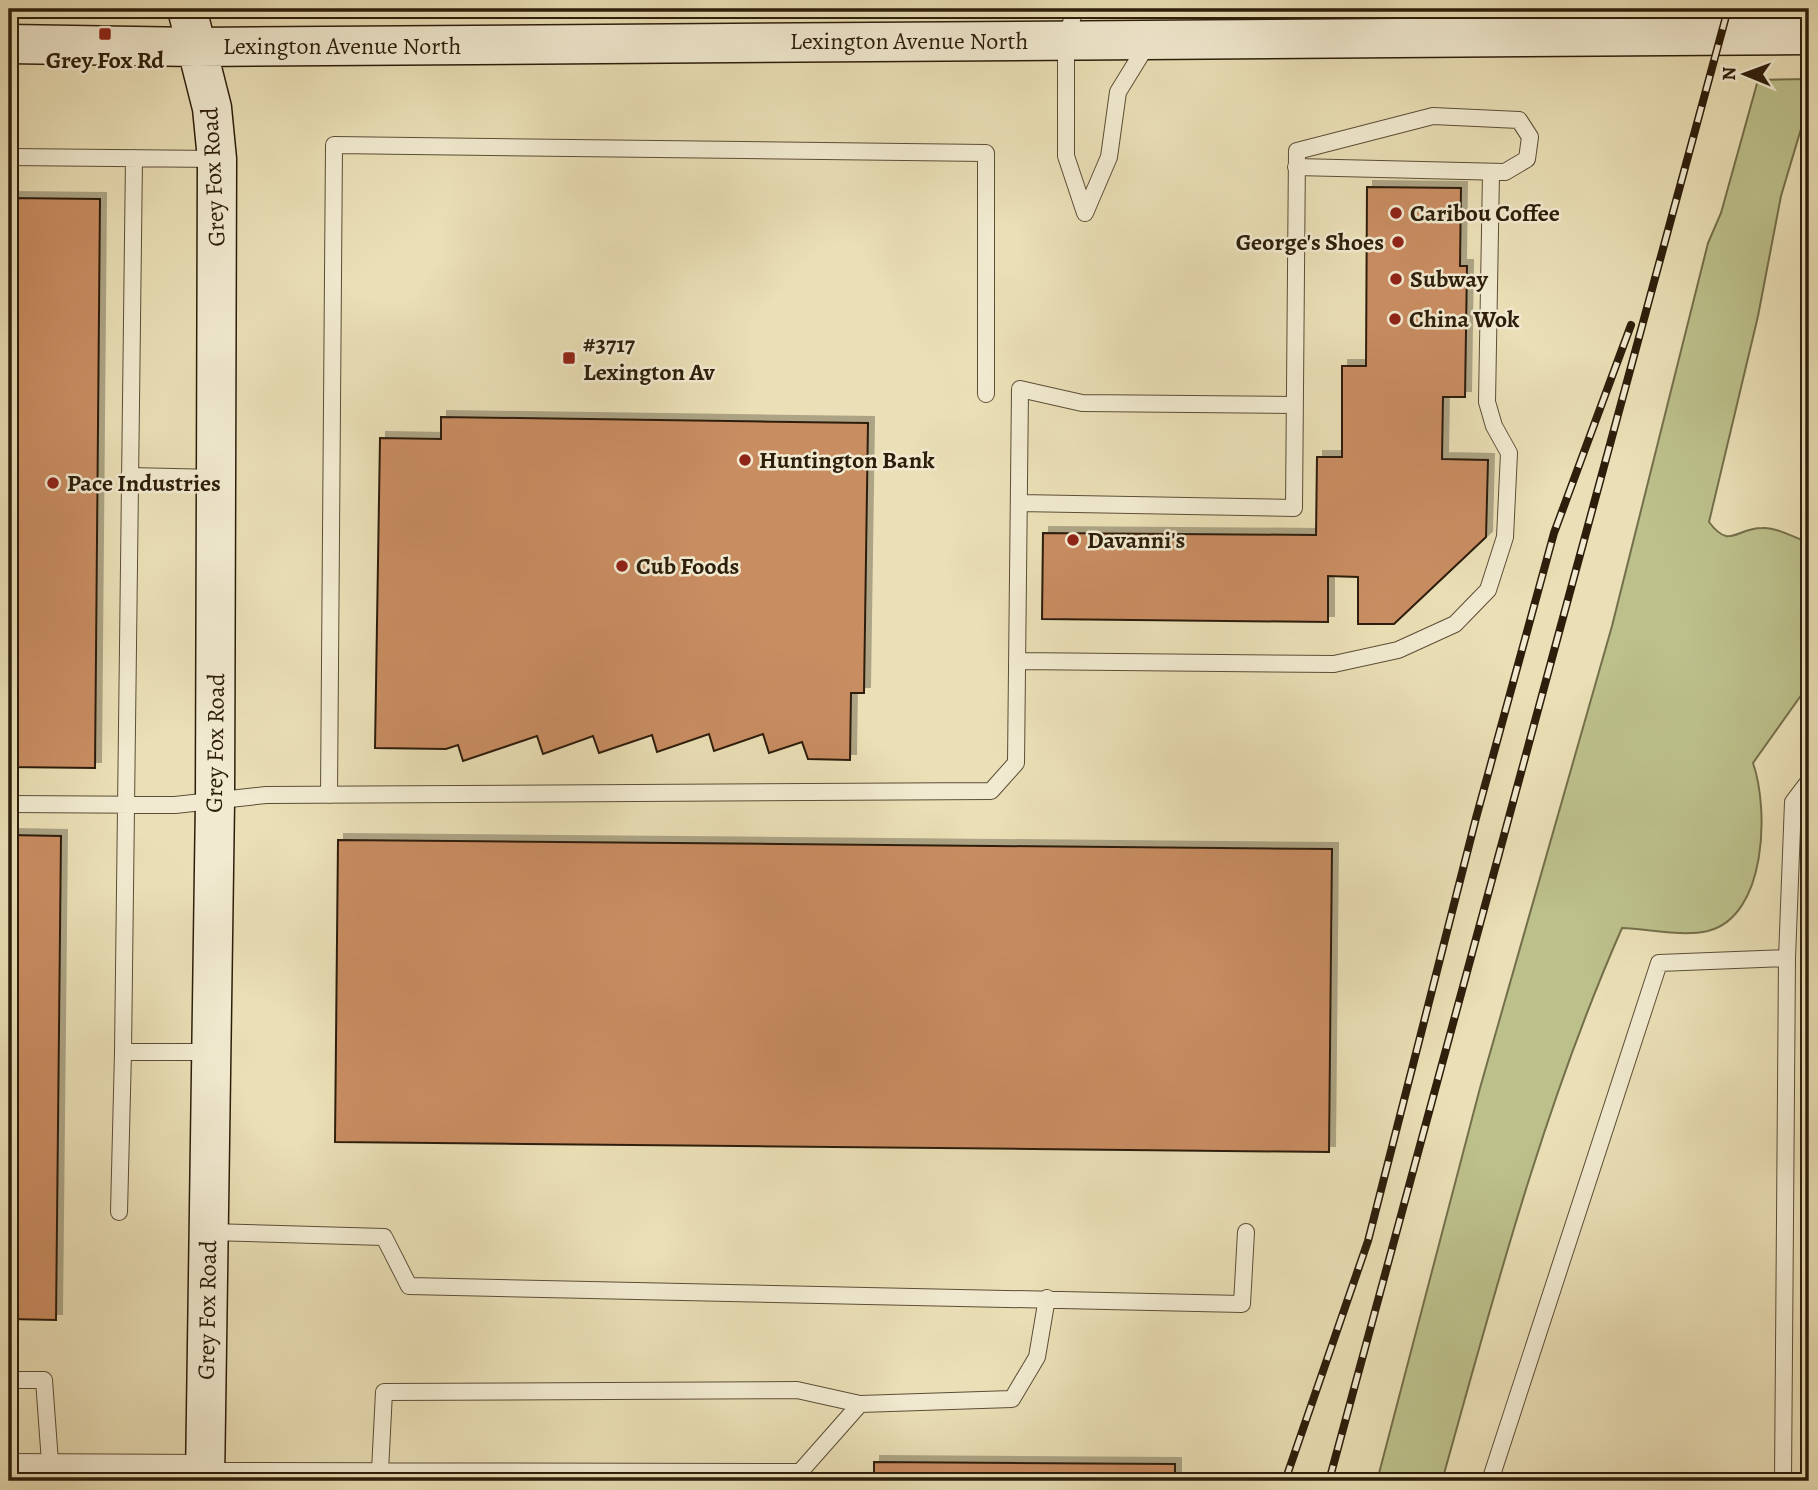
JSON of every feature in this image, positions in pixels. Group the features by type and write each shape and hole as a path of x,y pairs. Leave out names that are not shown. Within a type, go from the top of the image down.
{"main road":[{"name":"Grey Fox Road","path":"187,9 212,108 217,159 215,801 205,1476"},
{"name":"Lexington Avenue North","path":"9,44 196,47 1070,24 1158,38 1809,35"}],"street":[{"path":"9,1469 51,1476 205,1476"}],"lane":[{"path":"1070,24 1066,156 1085,213 1109,157 1118,92 1142,53 1158,38"},
{"path":"1433,116 1519,121 1530,137 1527,159 1513,169 1491,173 1296,159 1433,116"},
{"path":"329,795 334,145 986,153 986,394"},
{"path":"9,157 217,159"},
{"path":"118,1212 123,1052 134,158"},
{"path":"1019,503 1294,508 1296,159"},
{"path":"1017,661 1334,664 1398,650 1455,624 1488,590 1505,537 1509,453 1494,426 1487,401 1491,173"},
{"path":"9,804 175,805 266,795 991,791 1016,763 1020,389 1082,403 1294,405"},
{"path":"129,476 217,478"},
{"path":"1783,1481 1787,958 1793,802 1809,781"},
{"path":"1490,1481 1659,963 1787,958"},
{"path":"123,1052 210,1052"},
{"path":"208,1232 384,1237 410,1286 1242,1304 1247,1232"},
{"path":"380,1471 384,1392 797,1390 860,1404 1012,1399 1037,1357 1047,1298"},
{"path":"9,1380 44,1380 51,1476"},
{"path":"205,1476 380,1471 800,1472 860,1404"}],"green space":[{"path":"1809,79 1809,102 1781,196 1758,316 1709,522 1722,535 1734,536 1753,529 1768,528 1809,543 1809,672 1802,694 1753,763 1761,807 1761,832 1759,859 1752,883 1742,905 1728,921 1708,931 1676,933 1622,928 1568,1063 1544,1132 1501,1271 1442,1481 1377,1481 1480,1088 1612,626 1708,243 1721,213 1758,80"}],"building":[{"path":"1367,187 1461,188 1460,266 1467,266 1465,397 1443,397 1442,459 1488,460 1486,537 1394,624 1358,624 1358,577 1328,576 1328,622 1042,619 1043,533 1316,535 1317,457 1342,457 1342,366 1366,366"},
{"name":"Pace Industries","path":"9,198 100,199 95,768 9,767"},
{"name":"Cub Foods","path":"441,417 868,423 864,693 851,693 850,760 808,759 802,742 769,753 763,734 714,751 709,734 657,752 652,735 599,753 593,736 543,754 537,736 463,761 458,745 446,749 375,748 380,438 441,439"},
{"path":"9,835 61,836 56,1320 9,1319"},
{"path":"338,840 1332,849 1329,1152 335,1142"},
{"path":"874,1462 1175,1464 1175,1481 874,1481"}],"railway":[{"path":"1329,1481 1728,9"},
{"path":"1285,1481 1368,1241 1476,818 1554,533 1631,325"}],"place":[{"name":"Grey Fox Rd","path":"105,34"},
{"name":"Caribou Coffee","path":"1396,213"},
{"name":"George's Shoes","path":"1398,242"},
{"name":"Subway","path":"1396,279"},
{"name":"China Wok","path":"1395,319"},
{"name":"#3717 Lexington Av","path":"569,358"},
{"name":"Huntington Bank","path":"745,460"},
{"name":"Pace Industries","path":"53,483"},
{"name":"Davanni's","path":"1073,540"},
{"name":"Cub Foods","path":"622,566"}]}
